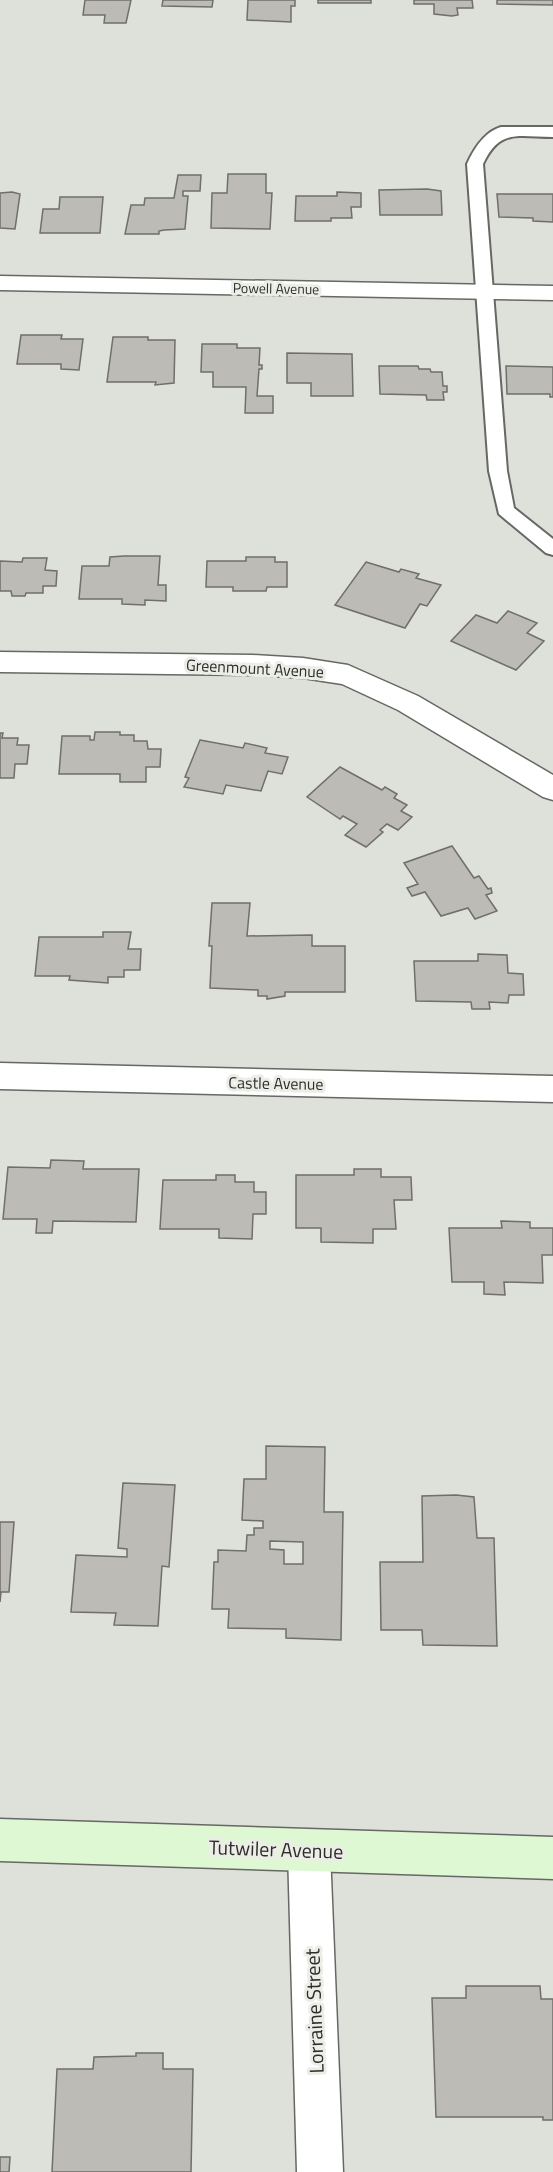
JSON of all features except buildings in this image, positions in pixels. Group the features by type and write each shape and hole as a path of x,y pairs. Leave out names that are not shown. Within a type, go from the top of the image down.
{"street":[{"name":"Powell Avenue","path":"0,283 553,293"},
{"name":"Greenmount Avenue","path":"0,662 252,665 303,668 348,675 408,703 553,789"},
{"name":"Castle Avenue","path":"0,1076 553,1089"},
{"name":"Tutwiler Avenue","path":"0,1840 553,1858"},
{"name":"Lorraine Street","path":"309,1851 320,2172"}],"lane":[{"path":"553,132 501,132 483,147 475,164 498,471 505,510 553,549"}]}
